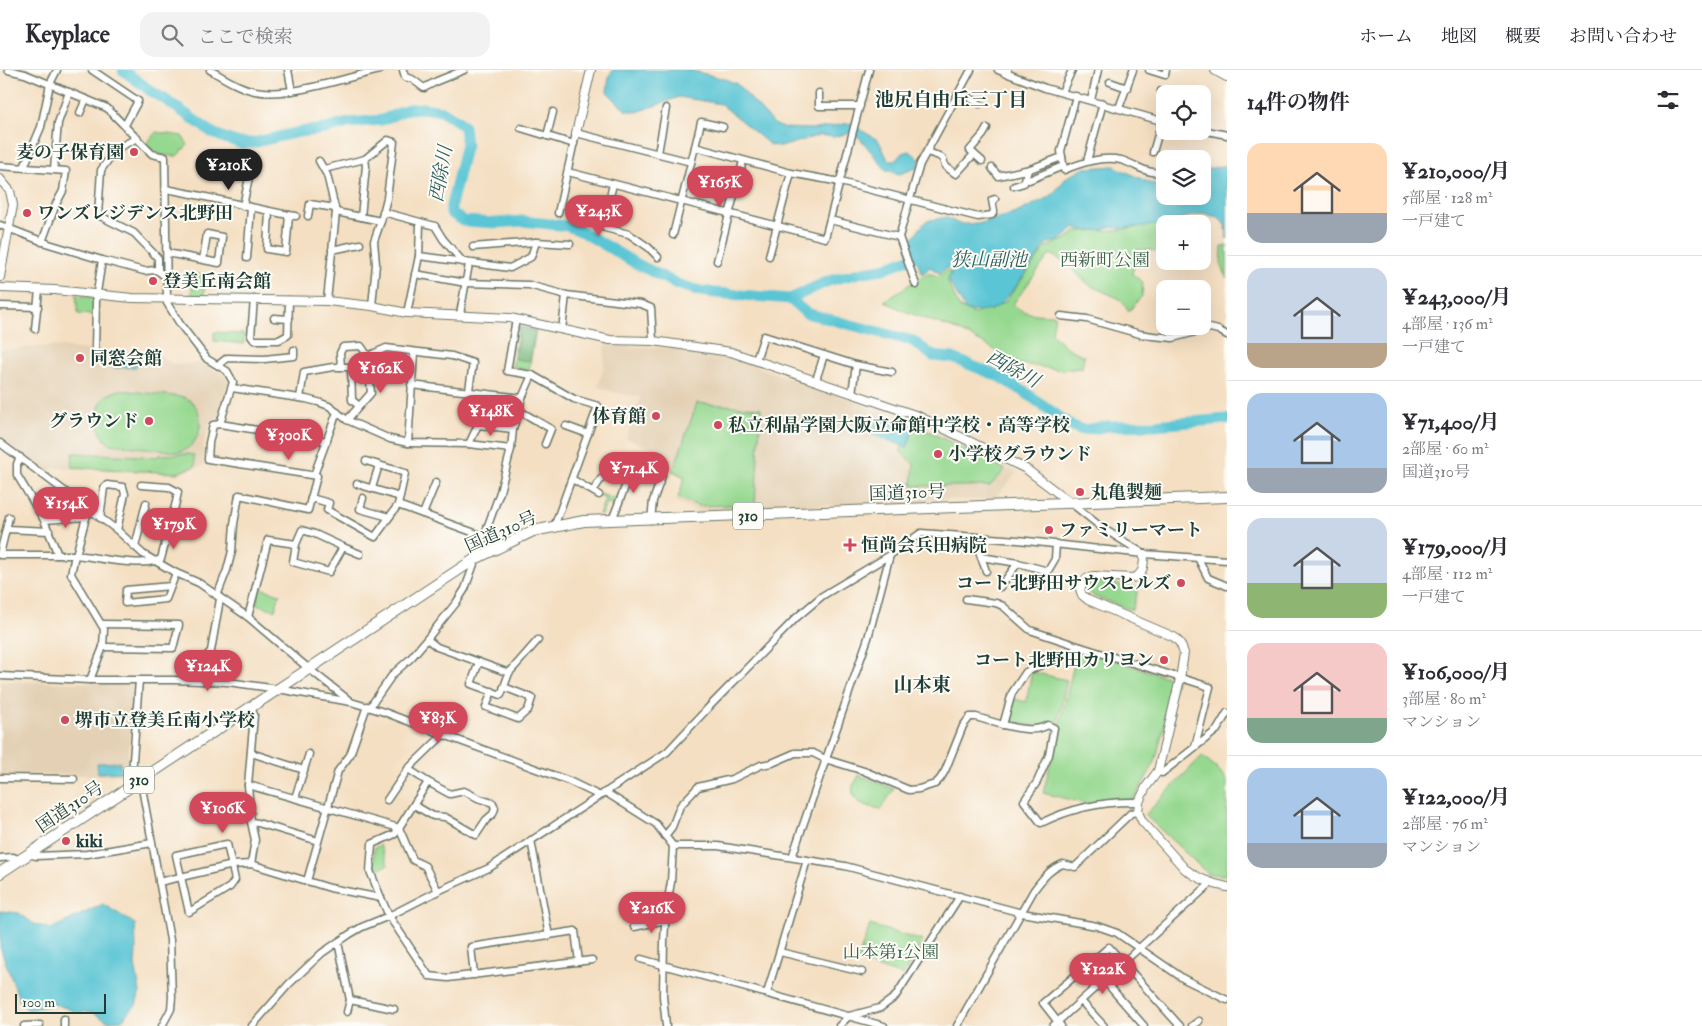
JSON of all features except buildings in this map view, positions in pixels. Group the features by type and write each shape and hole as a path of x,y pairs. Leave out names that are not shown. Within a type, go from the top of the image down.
{"main road":[{"path":"1216,70 1227,76"},
{"name":"国道310号","path":"0,873 475,559 533,531 584,521 652,520 1227,497"}],"street":[{"path":"10,70 24,72 107,108 126,125 152,154 165,157 167,303 207,360 227,371 233,382 220,424"},
{"path":"24,167 42,127 50,84 57,70"},
{"path":"92,70 138,101 126,125"},
{"path":"210,70 234,84 255,91 282,93 377,70"},
{"path":"288,70 292,91"},
{"path":"403,70 405,77 412,79 424,88 464,70"},
{"path":"558,213 591,70"},
{"path":"568,172 825,238 869,70"},
{"path":"916,285 899,237 920,164 970,70"},
{"path":"1062,92 1072,70"},
{"path":"1091,100 1098,70"},
{"path":"1120,108 1132,70"},
{"path":"1149,70 1165,75 1166,70"},
{"path":"1003,71 1062,92 1156,119"},
{"path":"1110,82 1127,88"},
{"path":"54,169 58,122 69,92"},
{"path":"959,92 980,104"},
{"path":"819,93 819,106 860,106"},
{"path":"1076,96 1061,151 1064,170 1087,161 1121,160 1156,174"},
{"path":"80,114 86,99"},
{"path":"1087,161 1103,103"},
{"path":"658,153 666,108"},
{"path":"547,136 553,112"},
{"path":"673,235 702,120 723,127"},
{"path":"521,128 574,144"},
{"path":"927,152 943,159 945,166 958,176 969,150 984,136 987,128"},
{"path":"576,132 691,162"},
{"path":"1211,132 1227,135"},
{"path":"137,138 116,148 101,170 98,215 134,233 158,258 158,271"},
{"path":"324,169 365,159 388,140 394,142 383,212 374,241 376,264 372,306"},
{"path":"1153,152 1157,140"},
{"path":"695,147 791,173 840,182 978,217 992,215 994,211 992,200 995,200"},
{"path":"969,150 982,161"},
{"path":"992,168 998,176 1028,170 1062,157"},
{"path":"361,217 365,159"},
{"path":"319,161 328,175 335,210 327,301"},
{"path":"717,261 743,161"},
{"path":"0,166 66,171 63,191 56,204 42,242"},
{"path":"1029,180 1063,166"},
{"path":"242,206 250,168"},
{"path":"1014,186 1024,183 1028,170"},
{"path":"769,256 791,173"},
{"path":"0,179 10,191 13,205 0,277"},
{"path":"613,184 602,226 629,234 648,247 658,257"},
{"path":"165,189 292,215 286,252 267,249 269,211"},
{"path":"308,216 310,204 381,221"},
{"path":"247,258 251,208"},
{"path":"383,212 435,226 443,239 466,263 466,283 460,314"},
{"path":"830,220 899,237"},
{"path":"407,313 419,256 420,222"},
{"path":"0,225 42,242 102,260 144,271 156,270 167,278"},
{"path":"167,253 203,260 219,263 222,237 207,234 203,260"},
{"path":"419,256 510,268 531,257 536,242"},
{"path":"473,247 536,242 570,244"},
{"path":"332,250 360,244"},
{"path":"95,351 96,294 102,260"},
{"path":"415,274 466,283 530,285 566,295 641,304 651,308 652,341"},
{"path":"0,288 132,298 327,301 372,306 407,313 516,318 610,340 652,341 731,352 918,416 1026,469 1101,527 1144,554"},
{"path":"35,329 39,290"},
{"path":"562,330 566,295"},
{"path":"254,299 251,336 254,340 279,340 288,335 290,300"},
{"path":"0,306 38,307"},
{"path":"1061,316 1087,319 1153,336 1173,338 1210,328 1227,335"},
{"path":"274,318 289,319"},
{"path":"516,318 507,371 532,375 574,399 598,406 554,527"},
{"path":"756,360 764,336 856,365 892,372"},
{"path":"341,367 340,353 343,347 361,346 368,356 371,394 347,420"},
{"path":"368,356 386,348 414,353 452,356 473,363 469,390"},
{"path":"218,365 227,358 264,359 294,356 294,350"},
{"path":"408,443 414,353"},
{"path":"816,380 824,355"},
{"path":"852,393 856,365"},
{"path":"300,398 304,372 350,367 352,400 359,406"},
{"path":"307,881 338,772 350,754 369,706 393,674 411,658 427,639 456,603 465,588 500,492 511,449 513,429 518,410 532,375"},
{"path":"411,385 469,390 522,398"},
{"path":"232,388 300,398 329,406 347,420 390,439 408,443 469,444 511,449"},
{"path":"518,410 551,429 545,444"},
{"path":"314,475 337,412"},
{"path":"314,475 208,459 213,425 220,424 327,441"},
{"path":"469,444 478,425 513,429"},
{"path":"566,426 588,434"},
{"path":"0,443 90,510 155,562 199,584 248,617 351,702"},
{"path":"20,457 17,464 17,475 44,520 58,555"},
{"path":"612,520 636,459"},
{"path":"311,498 329,503 327,510 375,537 398,505 405,473 366,461"},
{"path":"372,488 379,465"},
{"path":"206,657 211,651 218,597 232,551 239,495 308,510 317,476 314,475"},
{"path":"652,520 653,501 662,476"},
{"path":"572,479 596,493 601,480"},
{"path":"423,514 436,482"},
{"path":"357,484 400,497"},
{"path":"100,518 104,488 107,485 123,487 124,494 116,530"},
{"path":"10,517 0,555 76,555 140,563 155,562 161,559 178,492 169,487 141,485"},
{"path":"363,498 360,509 389,517"},
{"path":"135,547 146,503"},
{"path":"398,505 505,544"},
{"path":"90,510 86,517 71,574 104,629 103,647 90,680"},
{"path":"44,520 86,517"},
{"path":"7,529 49,531"},
{"path":"343,546 329,572 293,562 296,544 302,530 315,534 343,546 360,554"},
{"path":"256,1024 296,978 322,953 338,942 362,927 489,868 667,752 761,653 809,607 822,596 890,555 921,533 1227,560"},
{"path":"974,537 986,571"},
{"path":"248,617 268,540 296,544"},
{"path":"1039,586 1056,559 1056,544"},
{"path":"1144,554 1144,566 1137,577 1093,576 1086,579 1080,589 1082,595 1088,600 1174,637 1180,643 1184,653 1180,679 1158,771 1146,787 1139,802 1138,812 1142,820 1185,870 1211,884 1227,887"},
{"path":"792,857 868,638 890,555"},
{"path":"981,557 1018,563 1048,572"},
{"path":"1198,558 1208,578 1227,586"},
{"path":"1000,587 1018,563"},
{"path":"171,586 126,590 125,603 166,599 171,586 176,573"},
{"path":"966,599 996,603 1003,606 1030,630 1210,687 1195,747"},
{"path":"102,624 179,624 173,648 103,647"},
{"path":"427,639 437,647 509,673"},
{"path":"479,662 471,684 501,695 509,673 538,640"},
{"path":"1002,725 1012,693 1026,672 1081,647"},
{"path":"0,676 90,680 228,682 278,688 351,702 369,706 603,794 656,824 673,846 671,882 665,920 664,1004 666,1026"},
{"path":"138,680 132,774 142,788 170,940 172,997 170,1009 162,1026"},
{"path":"492,691 486,707 518,720 528,710 532,698 504,687"},
{"path":"251,707 254,715 248,785 254,840 251,864"},
{"path":"1158,771 1162,773 1217,730 1227,713"},
{"path":"665,836 672,827 680,806 698,787 732,779 795,752 813,753 825,759 864,771 909,790 919,790 935,784 945,771 963,726 970,718 976,717 1002,725 1029,730 1040,730 1048,725 1054,728 1050,755 1037,782 1024,801 1042,823 1056,816 1097,805 1139,802"},
{"path":"387,800 408,769 443,735"},
{"path":"251,753 304,770"},
{"path":"295,798 308,754"},
{"path":"408,769 450,794 464,791 493,803 496,808 476,834 445,817 433,816 414,805"},
{"path":"0,778 74,779"},
{"path":"428,782 395,834 372,844 370,871 389,916 429,976 448,978 592,960"},
{"path":"248,785 399,828"},
{"path":"208,809 236,809 251,813"},
{"path":"957,1026 1034,890 1053,868 1063,864 1075,867 1131,813 1138,812"},
{"path":"251,822 318,841"},
{"path":"399,828 413,860 425,866 438,891"},
{"path":"531,840 549,936"},
{"path":"0,858 87,854 152,843"},
{"path":"227,844 233,865 235,880 230,888 189,912 176,855 227,844"},
{"path":"673,846 718,846 845,866 1022,913 1097,926 1117,934 1184,979 1227,1000"},
{"path":"767,993 807,860"},
{"path":"159,882 233,865 251,864 330,888 381,898"},
{"path":"1180,1026 1124,962 1109,947 1044,1003 1057,1025 1081,1000 1104,980 1124,962 1139,949 1211,884"},
{"path":"839,1026 849,1016 880,1008 895,997 960,896"},
{"path":"634,927 665,920"},
{"path":"474,975 471,947 575,931 579,962"},
{"path":"338,942 350,1000 347,1012"},
{"path":"780,952 862,972"},
{"path":"641,959 884,1026"},
{"path":"1104,980 1144,1026"},
{"path":"350,1000 394,1009"},
{"path":"1081,1000 1104,1026"},
{"path":"1192,1026 1199,1021"},
{"path":"24,1026 40,1025"}],"shaded area":[{"name":"私立利晶学園大阪立命館中学校・高等学校","path":"605,345 668,348 748,364 909,420 1017,472 994,500 938,499 890,504 820,505 809,508 808,506 699,512 676,502 684,478 654,463 658,451 626,438 641,397 621,394 598,387 604,367"},
{"path":"53,346 95,351 153,352 175,365 201,363 212,370 222,373 228,381 217,419 210,422 204,443 203,466 177,474 55,468 45,472 0,440 0,350"},
{"name":"堺市立登美丘南小学校","path":"0,681 131,684 134,686 126,779 123,781 119,775 0,775"}],"green space":[{"path":"156,132 182,136 188,145 177,156 160,154 153,151 146,144"},
{"name":"西新町公園","path":"1156,224 1156,251 1136,250 1132,274 1143,282 1142,296 1129,311 1120,299 1089,285 1066,263 1050,254 1013,304 1022,311 1055,315 1052,333 1066,347 1084,356 1082,368 1062,370 1021,364 1010,360 957,330 904,311 884,301 927,273 938,276 948,270 950,272 948,283 959,307 974,314 1005,302 1046,247 1066,239 1077,231 1119,230"},
{"path":"1227,246 1227,278 1221,264 1222,247"},
{"path":"198,274 205,276 204,295 191,295 194,276"},
{"path":"76,295 91,297 94,300 93,315 78,314"},
{"path":"519,326 536,330 529,371 512,367"},
{"path":"520,328 535,331 529,361 515,359"},
{"path":"214,332 244,334 244,344 214,341"},
{"name":"グラウンド","path":"120,390 183,397 191,401 197,408 200,417 198,435 193,443 187,449 178,452 110,444 105,440 99,429 99,409 101,402 107,396"},
{"path":"697,403 761,408 755,504 699,506 678,498 685,477 673,471"},
{"name":"小学校グラウンド","path":"911,424 1005,470 990,486 912,486 914,464 901,452 902,445 907,447 913,430 909,429"},
{"path":"73,453 158,457 159,455 188,454 194,455 195,466 177,473 72,467"},
{"path":"600,494 617,500 615,505 607,503 602,514 599,515 605,499 599,496"},
{"path":"1096,581 1139,588 1132,610 1095,597 1088,592 1088,585"},
{"path":"260,588 280,594 275,610 256,604"},
{"path":"1082,650 1176,680 1155,762 1134,799 1087,804 1043,793 1077,652"},
{"path":"1032,672 1067,680 1057,724 1038,727 1012,721 1011,714 1015,699 1026,702"},
{"path":"1202,756 1217,768 1227,780 1227,875 1208,874 1145,815"},
{"path":"859,775 894,789 881,809 861,803 854,796 853,786"},
{"path":"380,845 388,865 373,871 374,848"},
{"name":"山本第1公園","path":"870,925 923,941 903,976 857,961"}],"water":[{"path":"613,70 689,70 725,79 737,84 774,124 783,128 816,129 850,123 879,141 888,160 896,160 902,153 910,151 920,160 917,168 899,174 886,170 859,137 849,133 833,137 820,135 781,147 770,145 721,104 679,97 637,112 625,110 607,92 609,76"},
{"name":"狭山副池","path":"1227,165 1227,239 1226,226 1219,218 1204,213 1196,215 1156,215 1156,225 1122,228 1108,227 1096,231 1074,227 1062,239 1047,243 1012,291 997,307 991,310 967,311 965,309 948,280 952,270 949,267 939,273 930,267 922,274 910,241 926,221 946,217 959,224 978,224 1016,213 1051,196 1067,177 1085,168 1114,166 1152,184 1156,183 1156,205 1211,205 1211,168"},
{"path":"113,355 136,355 136,367 113,368"},
{"path":"878,417 913,430 907,447 873,435 872,432"},
{"path":"120,762 121,772 98,773 97,763"},
{"path":"103,904 135,924 135,965 140,992 136,1005 122,1020 107,1021 92,1012 77,1012 55,1004 28,1010 20,1002 0,947 0,911 19,913 34,924 51,929"}],"waterway":[{"name":"西除川","path":"123,70 213,133 240,143 252,143 348,123 382,120 408,109 422,108 442,111 464,127 466,144 451,205 451,213 464,221 496,223 523,221 568,226 581,231 635,263 677,284 700,291 790,299 828,281 883,269 929,253"},
{"name":"西除川","path":"790,299 806,313 913,341 933,356 953,358 1000,377 1072,426 1083,430 1109,426 1154,425 1227,419"}],"place":[{"name":"麦の子保育園","path":"134,152"},
{"name":"ワンズレジデンス北野田","path":"27,213"},
{"name":"登美丘南会館","path":"153,281"},
{"name":"同窓会館","path":"80,358"},
{"name":"体育館","path":"656,416"},
{"name":"グラウンド","path":"149,421"},
{"name":"私立利晶学園大阪立命館中学校・高等学校","path":"718,425"},
{"name":"小学校グラウンド","path":"938,454"},
{"name":"丸亀製麺","path":"1080,492"},
{"name":"ファミリーマート","path":"1049,530"},
{"name":"恒尚会兵田病院","path":"850,545"},
{"name":"コート北野田サウスヒルズ","path":"1181,583"},
{"name":"コート北野田カリヨン","path":"1164,660"},
{"name":"堺市立登美丘南小学校","path":"65,720"},
{"name":"kiki","path":"66,841"}],"district":[{"name":"池尻自由丘三丁目","path":"951,100"},
{"name":"山本東","path":"922,685"}]}
